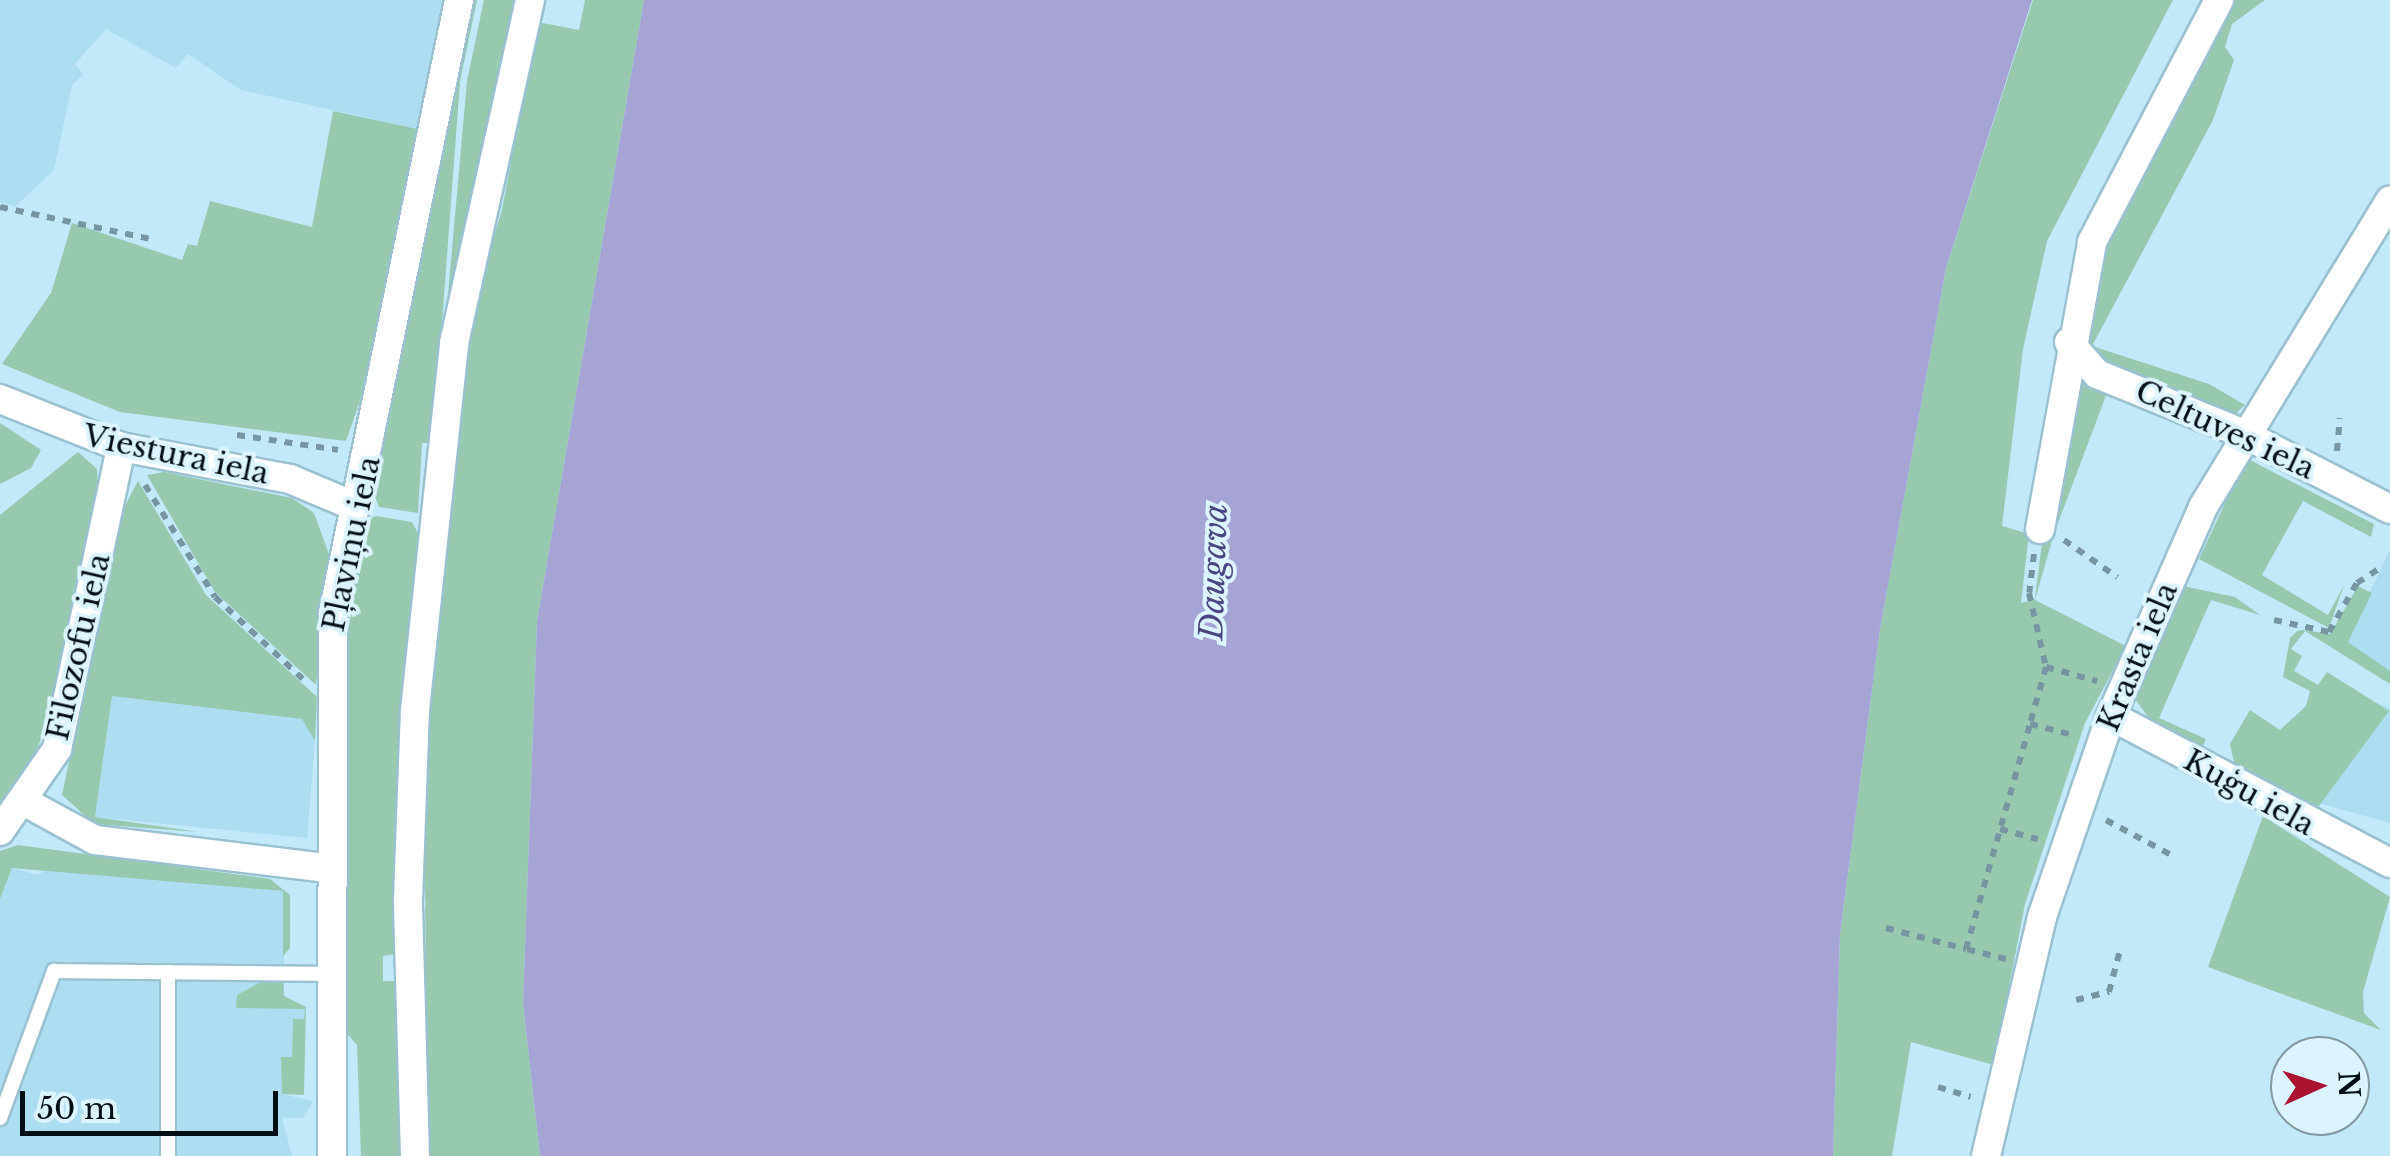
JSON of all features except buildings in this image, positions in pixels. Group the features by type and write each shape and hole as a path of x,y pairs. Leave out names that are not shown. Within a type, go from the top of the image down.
{"street":[{"name":"Pļaviņu iela","path":"332,1156 327,868 334,613 354,506 380,418 459,0"},
{"path":"415,1156 408,900 415,710 454,343 530,0"},
{"path":"2052,532 2069,342 2092,242 2220,0"},
{"name":"Krasta iela","path":"1986,1156 2030,965 2064,846 2106,729 2244,434 2390,201"},
{"name":"Celtuves iela","path":"2069,342 2097,374 2244,434 2390,509"},
{"name":"Viestura iela","path":"0,399 121,447 290,480 354,506"},
{"name":"Filozofu iela","path":"0,831 27,803 57,749 84,648 121,447"},
{"name":"Kuģu iela","path":"2106,729 2390,863"},
{"path":"27,803 95,840 327,868"}],"lane":[{"path":"0,1118 54,971 328,974"},
{"path":"168,972 168,1156"}],"path":[{"path":"0,207 156,240"},
{"path":"228,435 353,445"},
{"path":"121,447 216,597 330,703"},
{"path":"1966,949 2046,667 2029,593 2052,532 2067,546 2117,576"},
{"path":"2274,620 2329,632 2357,584 2382,567"},
{"path":"2046,667 2123,689"},
{"path":"2030,724 2106,729"},
{"path":"2078,806 2175,857"},
{"path":"2000,829 2064,846"},
{"path":"1886,928 2030,965"},
{"path":"2076,1000 2109,992 2120,950"}],"shaded area":[{"path":"0,0 450,0 427,131 241,90 188,54 176,68 106,29 75,64 83,75 72,85 54,170 15,207 0,202"},
{"path":"2390,550 2390,676 2344,646"},
{"path":"112,696 302,719 315,741 307,838 95,817"},
{"path":"2370,700 2390,709 2390,823 2315,802"},
{"path":"51,867 284,891 284,1008 305,1009 305,1019 293,1019 292,1057 282,1057 282,1094 313,1101 303,1118 282,1118 292,1156 0,1156 0,900 12,868 38,875"}],"green space":[{"path":"470,0 477,0 460,82 433,443 422,443 418,513 379,507 372,489"},
{"path":"484,0 519,0 445,328 467,81"},
{"path":"585,0 644,0 537,621 523,1003 540,1156 427,1156 424,730 470,317 502,210 537,22 579,30"},
{"path":"2033,0 2173,0 2047,241 2023,349 2002,526 2029,534 2021,603 2035,599 2044,527 2055,530 2035,600 2126,646 2085,723 2025,904 1994,1065 1911,1042 1892,1156 1833,1156 1840,934 1880,629 1946,268"},
{"path":"2228,0 2265,0 2232,24 2225,47 2234,60 2213,120 2092,346 2209,384 2245,405 2233,416 2095,363 2078,326 2098,248"},
{"path":"333,111 427,131 373,403 360,401 346,441 120,412 2,364 51,293 72,223 182,260 188,244 197,246 210,201 312,227"},
{"path":"2070,364 2221,438 2220,442 2107,393 2058,523 2045,519"},
{"path":"0,423 41,450 31,468 0,484"},
{"path":"78,452 97,469 99,493 64,677 26,779 0,816 0,515"},
{"path":"2246,458 2374,524 2371,537 2303,501 2262,575 2328,615 2344,585 2329,628 2199,559"},
{"path":"164,472 292,498 314,513 330,557 316,685 215,592 147,475"},
{"path":"138,481 206,595 317,697 315,741 302,719 112,696 95,817 199,832 94,824 62,795 121,513"},
{"path":"376,516 412,522 421,539 400,740 396,954 383,956 383,981 397,981 402,1156 361,1156 357,1045 343,1029 346,599 365,521"},
{"path":"2183,586 2235,597 2260,615 2211,600 2159,718 2206,739 2203,746 2151,721 2135,699"},
{"path":"2358,586 2372,593 2348,642 2390,671 2390,684 2305,631 2291,649 2302,656 2294,671 2318,685 2327,672 2389,711 2316,810 2235,767 2230,744 2250,710 2280,730 2306,706 2310,691 2283,677 2290,638 2304,630 2330,634"},
{"path":"2263,816 2390,897 2363,992 2364,1013 2381,1030 2208,967"},
{"path":"18,845 270,879 290,895 290,948 283,956 283,891 12,868 0,899 0,851"},
{"path":"270,977 283,977 284,996 306,1007 304,1095 282,1094 281,1057 292,1057 293,1019 304,1019 305,1009 236,1008 237,995"}],"water":[{"name":"Daugava","path":"644,0 2032,0 1946,268 1880,629 1840,934 1833,1156 540,1156 523,1003 537,621"}]}
